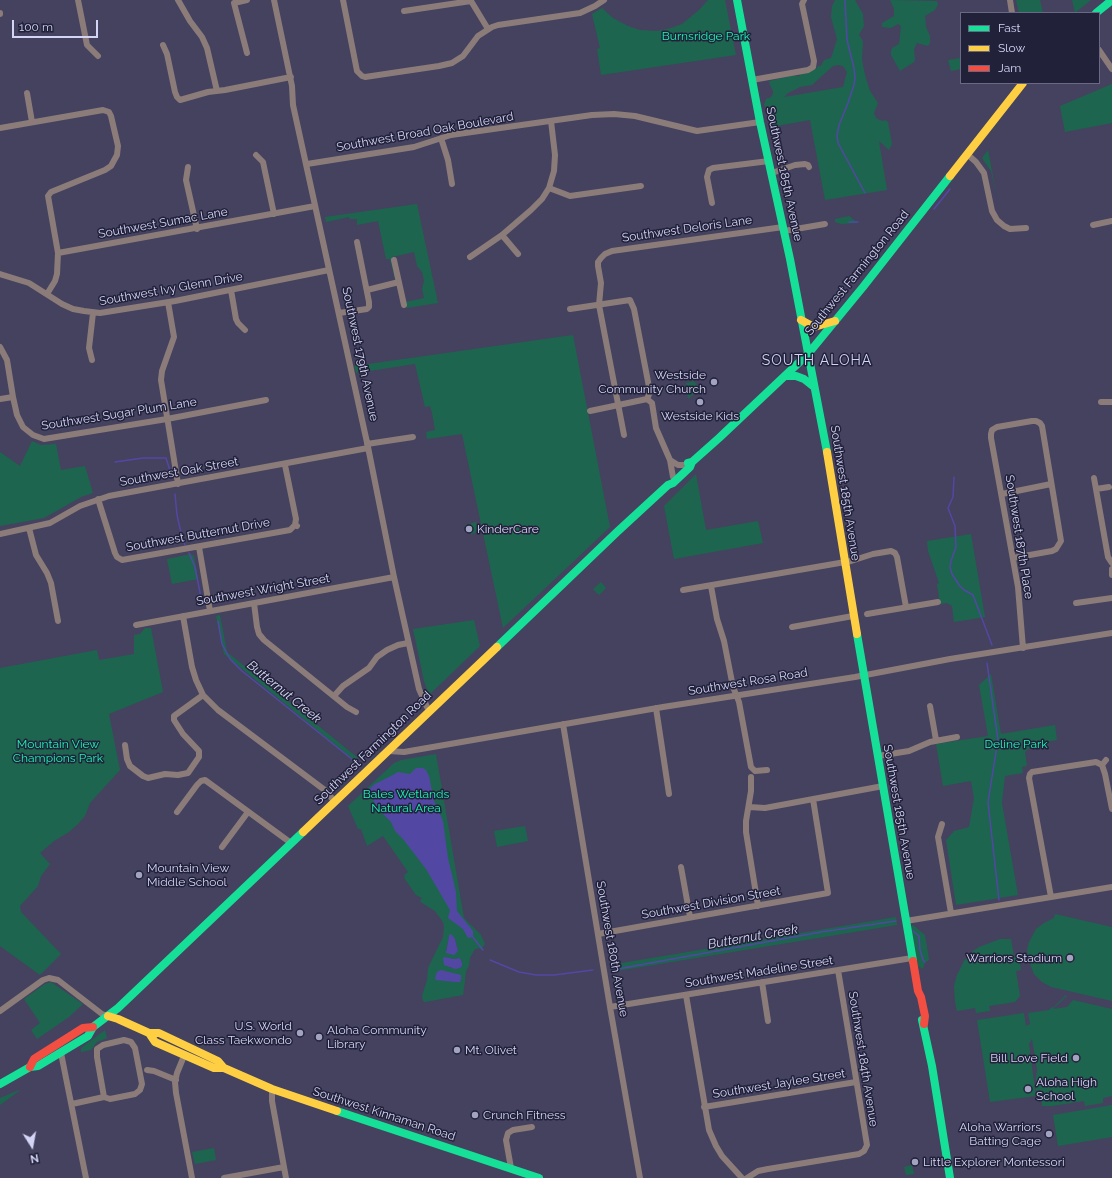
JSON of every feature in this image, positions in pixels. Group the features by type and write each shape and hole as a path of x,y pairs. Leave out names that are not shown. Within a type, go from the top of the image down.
{"main road":[{"name":"Southwest 185th Avenue","path":"737,0 760,122 802,320 878,756 918,991 921,1017 924,1024 950,1178"},
{"path":"1097,12 1112,0"},
{"name":"Southwest Farmington Road","path":"668,485 673,476 786,376 808,354 835,322 1022,84"},
{"path":"802,320 814,327 835,322"},
{"path":"786,376 796,376 804,379 814,387"},
{"name":"Southwest Farmington Road","path":"0,1084 30,1067 38,1066 88,1036 93,1027 108,1016 195,935 388,751 429,709 668,485 673,483 690,467 689,463"},
{"name":"Southwest Kinnaman Road","path":"108,1016 149,1033 159,1033 218,1061 224,1068"},
{"name":"Southwest Farmington Road","path":"30,1067 34,1059 83,1028 93,1027"},
{"name":"Southwest Kinnaman Road","path":"149,1033 155,1042 214,1068 224,1068 272,1089 539,1178"}],"street":[{"path":"78,0 87,45 98,56"},
{"path":"178,0 190,21 202,37 207,48 217,91"},
{"path":"247,0 234,3 247,53"},
{"name":"Southwest 179th Avenue","path":"274,0 293,89 293,105 368,446 408,643 419,689 429,709"},
{"path":"343,0 356,68 361,76 372,76 432,68 452,63 463,56 475,40 488,29 498,25 580,13 604,0"},
{"path":"752,80 808,70 813,67 814,61 810,36 806,27 802,4 804,0"},
{"path":"1010,0 1012,12"},
{"path":"404,11 471,1 488,29"},
{"path":"163,45 167,54 177,97 180,100 208,92 291,78"},
{"path":"1100,51 1112,69"},
{"path":"27,93 32,122"},
{"path":"0,128 98,110 106,110 111,116 118,146 117,155 111,166 50,192 48,196 58,253 57,274 55,281 47,294"},
{"name":"Southwest Broad Oak Boulevard","path":"307,164 414,147 441,138 592,114 635,116 697,131 760,122"},
{"path":"470,257 502,235 531,210 542,199 549,188 554,171 555,155 551,121"},
{"path":"441,138 448,160 452,184"},
{"path":"967,154 976,162 984,173 992,211 997,220 1010,229 1026,228"},
{"path":"256,155 263,162 274,214"},
{"path":"712,203 707,176 709,170 713,168 769,161"},
{"path":"772,173 795,165 805,164 808,165 809,168"},
{"path":"188,167 186,180 197,228"},
{"path":"549,188 570,196 641,186"},
{"name":"Southwest Sumac Lane","path":"58,253 315,206"},
{"path":"1093,225 1112,221"},
{"name":"Southwest Deloris Lane","path":"599,305 600,283 598,262 610,251 825,224"},
{"path":"502,235 518,254"},
{"path":"339,313 369,307 357,242"},
{"path":"394,260 404,305"},
{"name":"Southwest Ivy Glenn Drive","path":"0,274 29,283 62,304 74,309 93,313 122,310 168,302 329,270"},
{"path":"367,290 399,282"},
{"path":"231,290 236,320 245,330"},
{"path":"570,309 630,300 634,308 650,392 647,399"},
{"path":"168,302 174,336 161,376 161,386 178,484"},
{"path":"599,305 624,435"},
{"path":"92,360 89,348 93,313"},
{"name":"Southwest Sugar Plum Lane","path":"0,347 7,360 17,415 23,427 33,435 44,439 266,400"},
{"path":"0,399 13,397"},
{"path":"590,411 647,399"},
{"path":"647,399 652,403 656,428 670,460 673,476"},
{"path":"1101,402 1112,402"},
{"name":"Southwest 187th Place","path":"1023,648 1018,587 991,438 992,430 997,427 1032,421 1040,422 1051,484"},
{"name":"Southwest Oak Street","path":"0,534 50,523 80,506 98,499 285,464 413,437"},
{"path":"670,460 678,465 689,463"},
{"name":"Southwest Butternut Drive","path":"98,499 115,552 119,559 128,560 290,530 296,525 296,519 285,464"},
{"path":"1094,478 1108,558 1112,563"},
{"path":"1002,494 1051,484 1061,536 1059,546 1052,551 1013,558"},
{"path":"1096,489 1109,486"},
{"path":"29,528 36,555 51,583 58,621"},
{"path":"198,547 210,611"},
{"path":"683,590 844,562 865,558 873,554 891,552 895,553 906,607"},
{"path":"1112,569 1112,575"},
{"name":"Southwest Wright Street","path":"136,625 394,577"},
{"path":"711,586 733,687 739,702 751,767 755,771 767,770"},
{"path":"1076,603 1112,598"},
{"path":"867,614 938,602"},
{"path":"254,603 257,627 259,634 264,640 347,707 356,712"},
{"path":"183,616 192,667 196,680 204,695 218,710 326,791 335,802"},
{"path":"792,627 853,616"},
{"name":"Southwest Rosa Road","path":"388,751 404,752 656,708 1112,633"},
{"path":"334,696 343,686 370,668 377,657 382,653 398,645 408,643"},
{"path":"125,745 127,759 130,766 142,776 148,778 165,774 178,775 188,773 198,757 199,751 183,734 174,720 174,716 204,695"},
{"path":"930,706 936,740"},
{"path":"656,708 669,794"},
{"name":"Southwest 180th Avenue","path":"563,724 640,1178"},
{"path":"878,756 909,751 936,740 957,737"},
{"path":"1051,897 1029,778 1030,774 1032,772 1096,762 1104,763 1112,809"},
{"path":"752,777 746,832 758,906"},
{"path":"177,812 197,785 201,781 205,780 291,843"},
{"path":"749,807 765,808 883,786"},
{"name":"Southwest Division Street","path":"598,934 828,893 813,800"},
{"path":"222,847 248,812"},
{"path":"942,824 938,837 951,913"},
{"path":"681,866 690,917"},
{"path":"906,921 1112,887"},
{"name":"Southwest Madeline Street","path":"610,1007 912,958"},
{"name":"Southwest 184th Avenue","path":"747,1178 758,1171 859,1154 867,1145 838,970"},
{"path":"0,1011 43,980 49,978 58,980 98,1011 108,1016"},
{"path":"762,982 768,1021"},
{"path":"686,995 709,1130 722,1156 742,1178"},
{"path":"72,1104 135,1094 140,1090 142,1084 135,1048 131,1042 124,1040 103,1045 96,1053 104,1098"},
{"path":"61,1053 86,1178"},
{"path":"184,1056 177,1073 176,1093 192,1178"},
{"path":"147,1070 154,1071 176,1080"},
{"name":"Southwest Jaylee Street","path":"704,1107 856,1082"},
{"path":"272,1089 272,1101 286,1178"},
{"path":"511,1168 506,1140 508,1134 513,1130 532,1127"},
{"path":"224,1178 284,1167"}],"green space":[{"name":"Burnsridge Park","path":"708,0 725,0 736,55 601,75 597,49 600,48 592,14 602,8 613,18 628,26 640,30 657,31 682,24 699,10"},
{"path":"835,0 855,0 863,14 864,26 859,35 863,41 862,60 865,75 870,91 878,103 874,113 875,116 877,119 888,122 892,144 889,150 879,141 887,190 825,200 810,120 771,127 768,111 764,105 766,99 771,97 773,94 769,81 791,76 799,76 803,72 816,69 818,66 821,66 824,60 831,58 837,39 831,17 832,6","holes":["833,66 843,66 847,72 843,87 784,97 788,93 800,87 812,85"]},
{"path":"890,0 937,1 938,4 935,10 925,16 926,27 930,36 930,43 928,46 917,43 914,49 914,62 900,71 891,55 891,51 892,48 899,44 901,26 898,24 891,28 882,27 882,23 894,16 894,9"},
{"path":"1016,0 1040,0 1043,12 1019,12"},
{"path":"1072,0 1091,0 1076,12 1075,12"},
{"path":"960,58 960,69 951,71 948,60"},
{"path":"1112,84 1112,123 1065,132 1060,106"},
{"path":"988,150 997,198 991,171 982,158"},
{"path":"417,204 438,303 407,308 405,302 424,298 422,289 424,281 422,272 417,266 414,252 392,257 395,279 390,259 386,259 378,221 357,225 357,219 350,219 349,217 326,222 325,217"},
{"path":"849,216 858,223 841,224 835,222 835,219"},
{"path":"573,335 610,527 503,628 462,434 427,439 426,432 435,430 430,406 425,407 415,364 356,373 354,366"},
{"path":"694,381 700,389 688,399 686,383"},
{"path":"32,441 41,445 56,444 61,470 85,466 93,493 81,497 44,518 0,526 0,452 20,466"},
{"path":"696,474 706,530 758,521 763,543 674,559 664,506"},
{"path":"476,522 478,529 475,533 471,534 467,531 465,525"},
{"path":"971,534 985,617 954,622 952,606 947,603 940,604 937,584 939,583 928,551 927,541"},
{"path":"191,554 194,556 198,579 172,584 167,559"},
{"path":"601,582 606,588 599,595 593,589"},
{"path":"220,615 227,652 358,758 355,761 224,654 216,616"},
{"path":"474,620 480,646 429,695 424,681 413,629"},
{"name":"Mountain View Champions Park","path":"145,628 151,628 163,692 109,714 120,770 90,803 85,816 78,824 40,853 50,864 41,876 38,886 20,906 21,912 61,954 40,975 0,946 0,668 97,650 99,660 134,654 134,635 140,634"},
{"name":"Deline Park","path":"991,674 1001,734 1055,725 1057,740 1033,744 1025,752 1027,766 1022,767 1023,773 1005,776 1002,803 1018,895 956,905 946,840 954,831 969,827 974,798 971,781 943,786 936,744 988,736 979,685"},
{"name":"Bales Wetlands Natural Area","path":"436,754 464,918 481,935 485,944 481,950 479,948 475,949 470,958 469,966 466,971 463,995 425,1002 423,1001 422,996 427,980 428,968 443,937 443,922 435,911 420,901 422,898 416,895 404,878 404,875 408,872 383,836 367,846 361,829 358,829 348,806 394,763 401,760","holes":["449,936 455,939 458,951 446,951","445,957 454,959 460,958 462,966 460,968 450,968"]},
{"path":"525,826 528,841 497,847 494,831"},
{"name":"Warriors Stadium","path":"1055,914 1112,927 1112,1001 1051,987 1042,982 1034,974 1028,959 1027,950 1029,942 1036,929 1054,918"},
{"path":"896,917 897,925 611,972 610,965"},
{"path":"913,925 925,935 929,959 925,962 923,969 918,966 911,927"},
{"path":"1000,939 1011,939 1014,957 1019,956 1021,970 1016,971 1020,996 1015,1002 989,1006 990,1011 976,1013 975,1008 957,1011 954,986 957,975 964,961 979,947"},
{"path":"51,982 83,1004 69,1017 37,1039 31,1030 40,1023 24,999 45,984"},
{"path":"1066,995 1067,996 1053,1009 1067,1007 1073,1000 1112,1009 1112,1096 1103,1098 1103,1103 1085,1106 1084,1101 1042,1106 1042,1102 1038,1099 1036,1090 1037,1070 1032,1039 1029,1044 1036,1096 990,1102 977,1020 1024,1013 1026,1026 1030,1024 1028,1013 1049,1010"},
{"path":"105,1030 107,1038 97,1042 91,1050 81,1052 81,1048"},
{"path":"19,1091 0,1105 0,1098"},
{"path":"1112,1105 1112,1137 1058,1146 1053,1115"},
{"path":"214,1148 216,1160 195,1164 192,1152"},
{"path":"912,1165 914,1174 906,1175 904,1167"}],"shaded area":[{"path":"416,768 423,768 429,776 434,801 443,821 448,858 456,892 457,911 473,931 473,937 468,938 463,929 448,918 450,910 426,869 395,831 391,822 378,809 369,792 369,789 375,784 398,772 410,774"},
{"path":"450,934 455,939 458,951 454,955 446,953"},
{"path":"443,958 454,959 460,958 462,966 455,969 444,965"},
{"path":"441,970 461,975 460,982 436,980 435,978 437,972"}],"waterway":[{"path":"845,0 847,40 855,78 848,103 839,125 837,136 838,143 865,193"},
{"path":"934,209 950,189"},
{"path":"849,222 858,222"},
{"name":"Butternut Creek","path":"115,462 143,458 166,458 172,477"},
{"path":"954,477 953,497 948,508 955,526 956,547 950,567 952,574 959,585 973,595 992,645"},
{"name":"Butternut Creek","path":"175,494 177,515 185,545"},
{"name":"Butternut Creek","path":"189,553 195,567 202,603"},
{"name":"Butternut Creek","path":"218,621 222,644 230,659 242,671 358,764"},
{"path":"987,663 998,740 988,802 999,900"},
{"name":"Butternut Creek","path":"612,970 821,932 896,921"},
{"name":"Butternut Creek","path":"913,931 919,936 920,950 925,962"},
{"name":"Butternut Creek","path":"472,936 483,950"},
{"name":"Butternut Creek","path":"490,960 519,972 536,975 554,975 593,970"}],"traffic: fast":[{"path":"737,0 760,122 790,259 827,452"},
{"path":"1097,12 1112,0"},
{"path":"688,463 692,462 719,438 808,354 863,287 950,176"},
{"path":"786,376 796,376 804,379 814,387"},
{"path":"497,647 617,532 690,467 692,462"},
{"path":"857,634 913,961"},
{"path":"0,1084 30,1067 38,1066 88,1036 93,1027 118,1008 303,832"},
{"path":"922,1020 932,1066 950,1178"},
{"path":"337,1111 539,1178"}],"traffic: slow":[{"path":"950,176 1022,84"},
{"path":"801,320 814,327 835,321"},
{"path":"827,452 857,634"},
{"path":"303,832 497,647"},
{"path":"108,1016 149,1033 159,1033 218,1061 224,1068 272,1089 337,1111"},
{"path":"149,1033 155,1042 214,1068 224,1068"}],"traffic: jam":[{"path":"913,961 918,991 921,997 925,1016 924,1024"},
{"path":"30,1067 34,1059 83,1028 93,1027"}],"place":[{"name":"Westside Community Church","path":"714,382"},
{"name":"Westside Kids","path":"700,402"},
{"name":"KinderCare","path":"469,529"},
{"name":"Mountain View Middle School","path":"139,875"},
{"name":"Warriors Stadium","path":"1070,958"},
{"name":"U.S. World Class Taekwondo","path":"300,1033"},
{"name":"Aloha Community Library","path":"319,1037"},
{"name":"Mt. Olivet","path":"457,1050"},
{"name":"Bill Love Field","path":"1076,1058"},
{"name":"Aloha High School","path":"1028,1089"},
{"name":"Crunch Fitness","path":"475,1115"},
{"name":"Aloha Warriors Batting Cage","path":"1049,1134"},
{"name":"Little Explorer Montessori","path":"915,1162"}],"district":[{"name":"SOUTH ALOHA","path":"817,361"}]}
